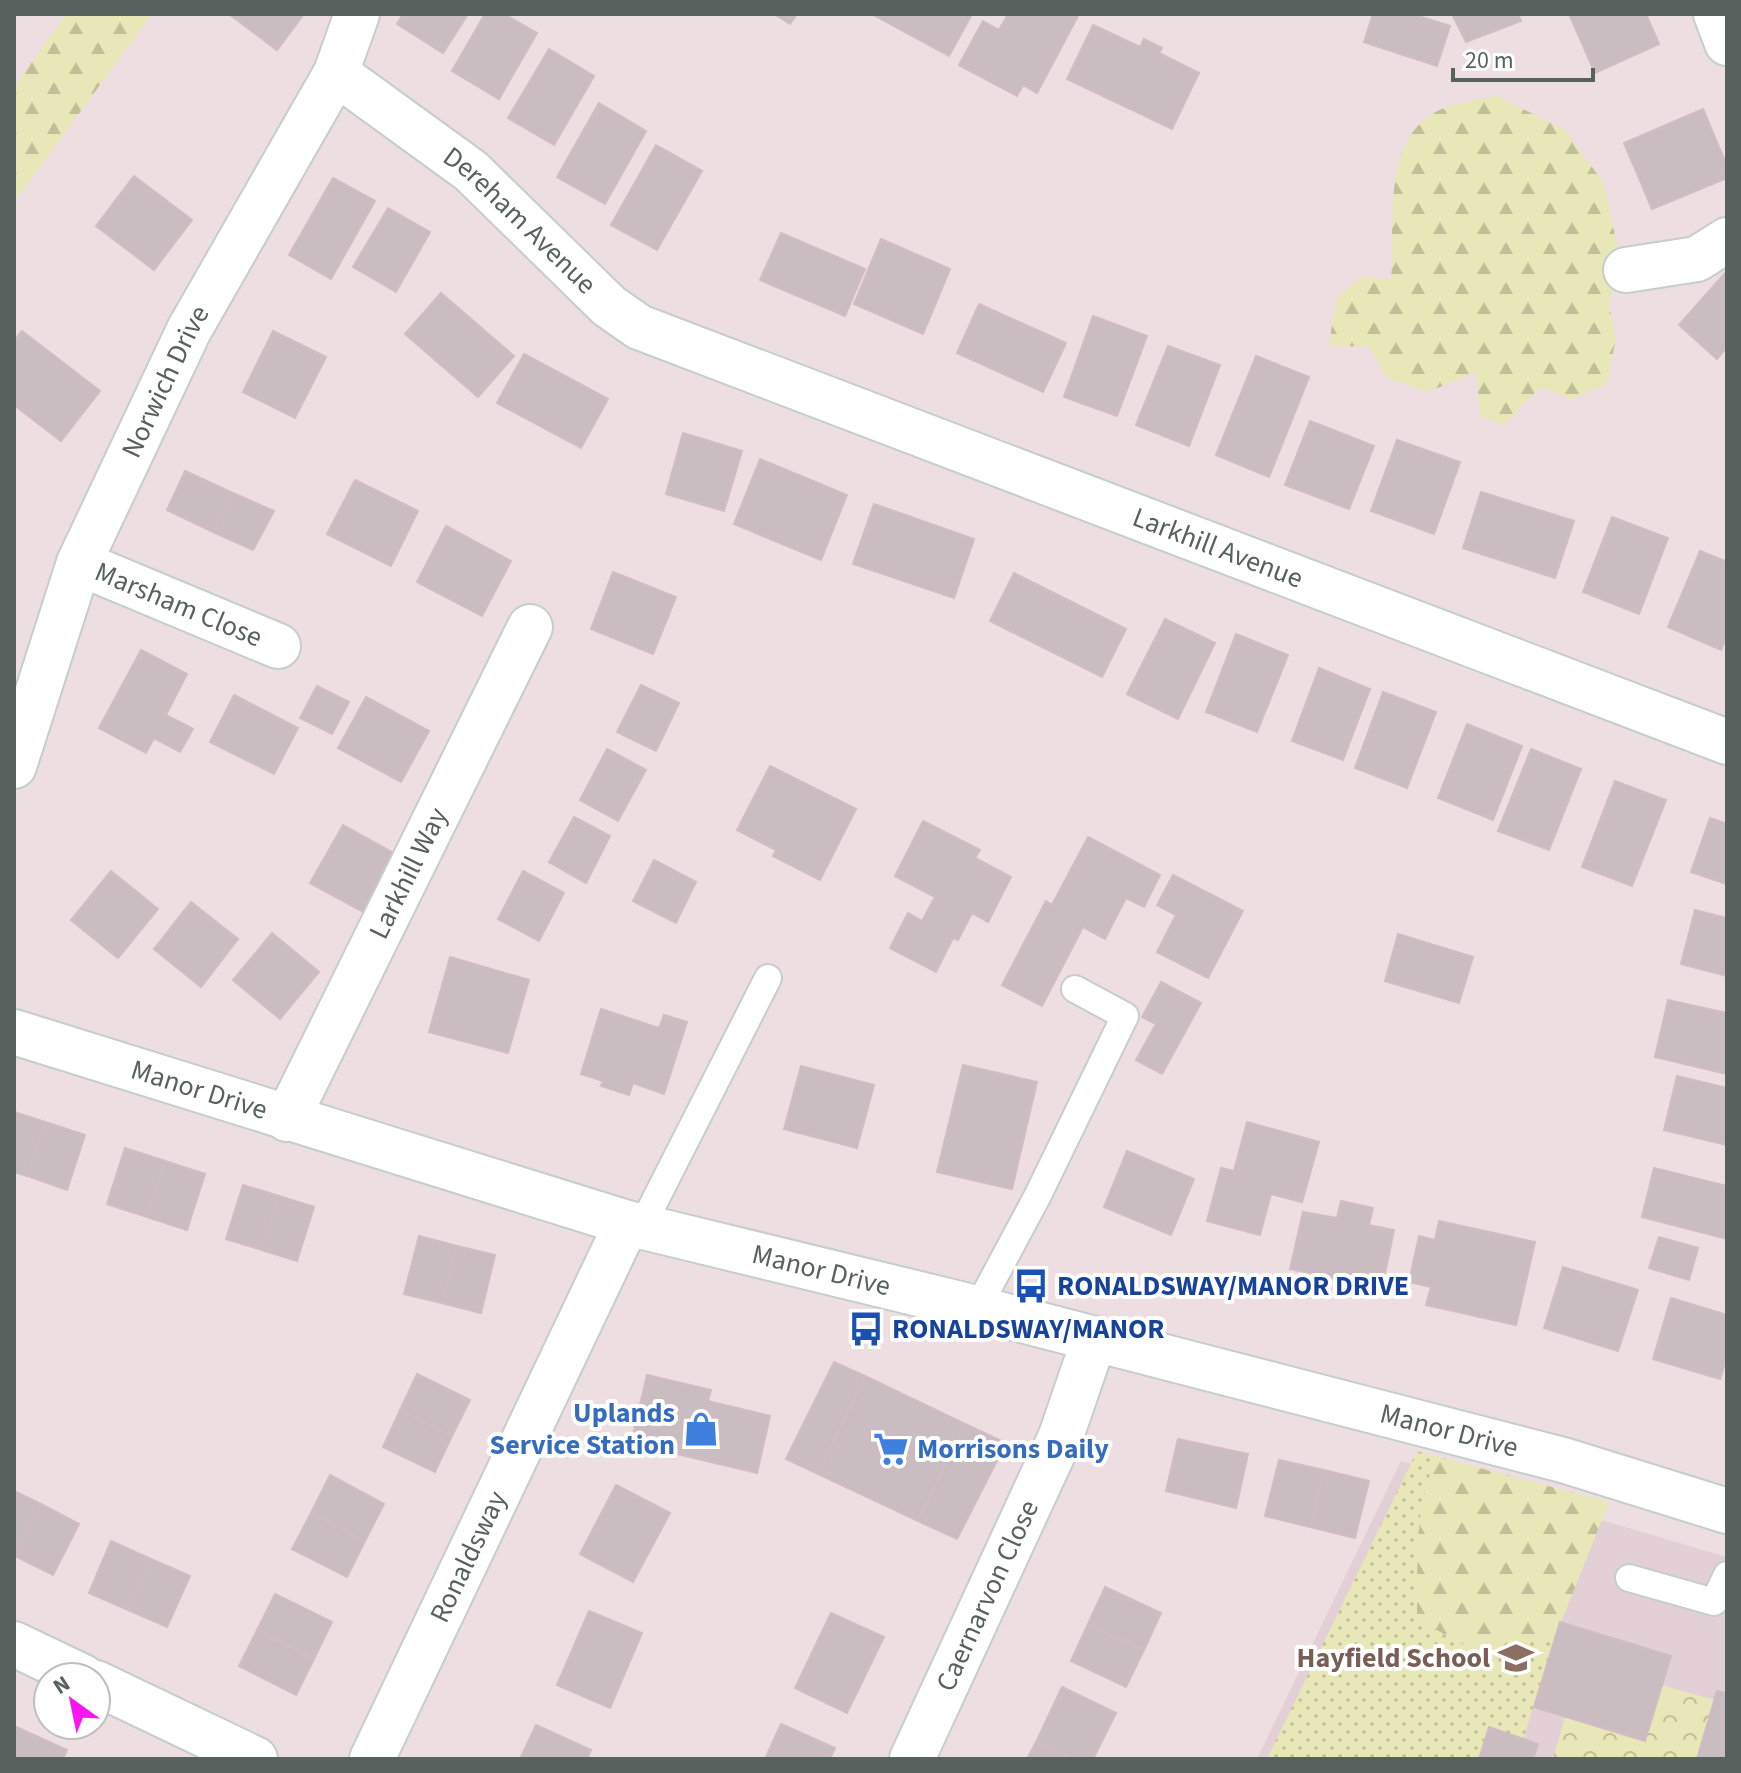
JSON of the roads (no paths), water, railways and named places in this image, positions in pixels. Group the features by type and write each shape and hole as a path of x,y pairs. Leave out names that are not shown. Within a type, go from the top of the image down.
{"street":[{"name":"Norwich Drive","path":"14,766 79,563 189,330 336,73 357,14"},
{"path":"1716,14 1727,43"},
{"name":"Dereham Avenue","path":"336,73 471,171 609,306 639,327 708,356"},
{"path":"1626,270 1697,259 1727,240"},
{"name":"Larkhill Avenue","path":"708,356 1727,742"},
{"name":"Marsham Close","path":"79,563 278,646"},
{"name":"Larkhill Way","path":"287,1119 530,627"},
{"name":"Manor Drive","path":"14,1032 634,1224 1563,1460 1727,1511"},
{"name":"Ronaldsway","path":"372,1759 634,1224"},
{"name":"Caernarvon Close","path":"912,1759 1061,1436 1094,1340"},
{"path":"14,1644 50,1661"},
{"path":"112,1691 255,1759"}],"lane":[{"path":"634,1224 768,978"},
{"path":"977,1309 1038,1195 1125,1016 1075,989"},
{"path":"1629,1578 1720,1604 1727,1575"}],"place":[{"name":"RONALDSWAY/MANOR DRIVE","path":"1031,1286"},
{"name":"RONALDSWAY/MANOR","path":"866,1329"},
{"name":"Uplands Service Station","path":"701,1429"},
{"name":"Morrisons Daily","path":"891,1449"},
{"name":"Hayfield School","path":"1516,1658"}]}
